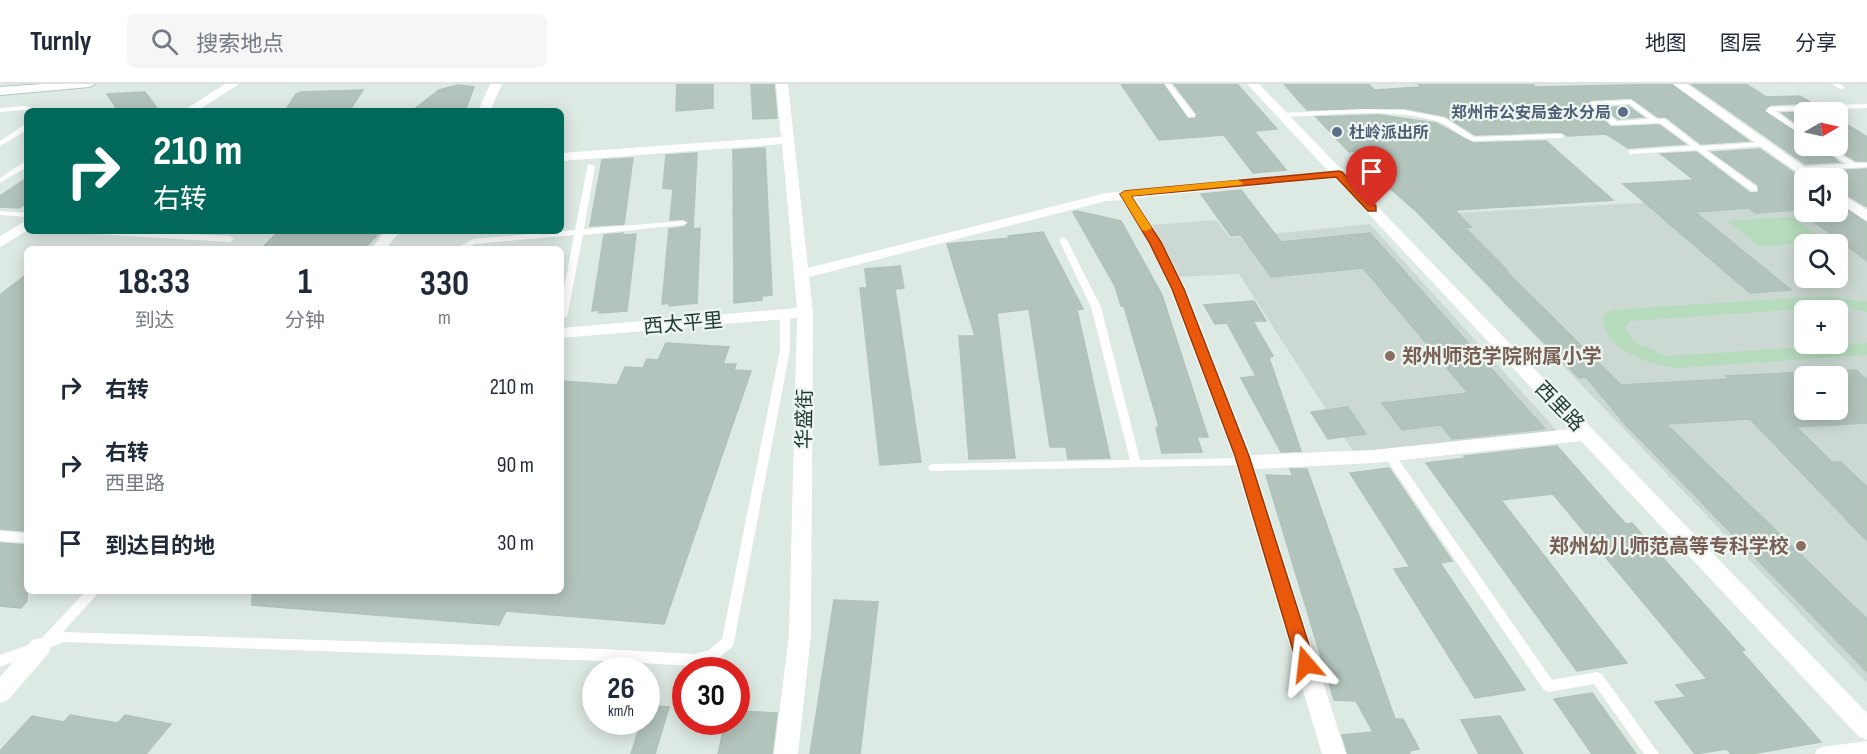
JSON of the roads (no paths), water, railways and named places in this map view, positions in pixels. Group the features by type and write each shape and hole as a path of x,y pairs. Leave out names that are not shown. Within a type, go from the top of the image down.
{"street":[{"path":"0,84 6,84"},
{"path":"0,91 89,84"},
{"path":"194,108 233,84"},
{"path":"485,108 496,84"},
{"name":"华盛街","path":"782,84 801,274 795,313 800,635 786,754"},
{"name":"西里路","path":"1253,84 1867,729"},
{"path":"1679,84 1798,168"},
{"path":"564,157 788,140"},
{"path":"801,274 1106,197 1339,174"},
{"path":"1125,194 1155,242 1178,289 1244,462 1334,754"},
{"path":"1848,203 1867,217"},
{"path":"0,243 24,225"},
{"path":"380,246 390,234"},
{"name":"西太平里","path":"564,333 795,313"},
{"path":"1244,462 1310,462 1390,456 1586,434"},
{"path":"0,693 40,647"}],"lane":[{"path":"1168,84 1191,115"},
{"path":"1835,84 1842,88"},
{"path":"1655,121 1630,102 1591,104 1615,123 1662,121 1754,189"},
{"path":"1848,107 1867,106"},
{"path":"0,110 24,108"},
{"path":"1794,108 1770,109 1794,127"},
{"path":"1283,115 1395,111 1442,120 1473,139 1561,136"},
{"path":"0,144 24,129"},
{"path":"1632,152 1764,144"},
{"path":"1838,156 1854,166"},
{"path":"1817,168 1867,165"},
{"path":"0,181 24,166"},
{"path":"564,315 591,166"},
{"path":"0,213 24,222"},
{"path":"465,246 473,242 683,224"},
{"path":"144,234 230,239"},
{"path":"1063,240 1096,307 1136,464"},
{"path":"0,661 64,637 694,660 713,655 728,642 784,350 795,313"},
{"path":"1390,456 1549,686 1597,678 1652,754"},
{"path":"934,468 1244,462"},
{"path":"0,536 24,538"},
{"path":"40,647 91,594"},
{"path":"1822,754 1867,748"}],"place":[{"name":"郑州市公安局金水分局","path":"1623,112"},
{"name":"杜岭派出所","path":"1337,132"},
{"name":"郑州师范学院附属小学","path":"1390,356"},
{"name":"郑州幼儿师范高等专科学校","path":"1801,546"}]}
